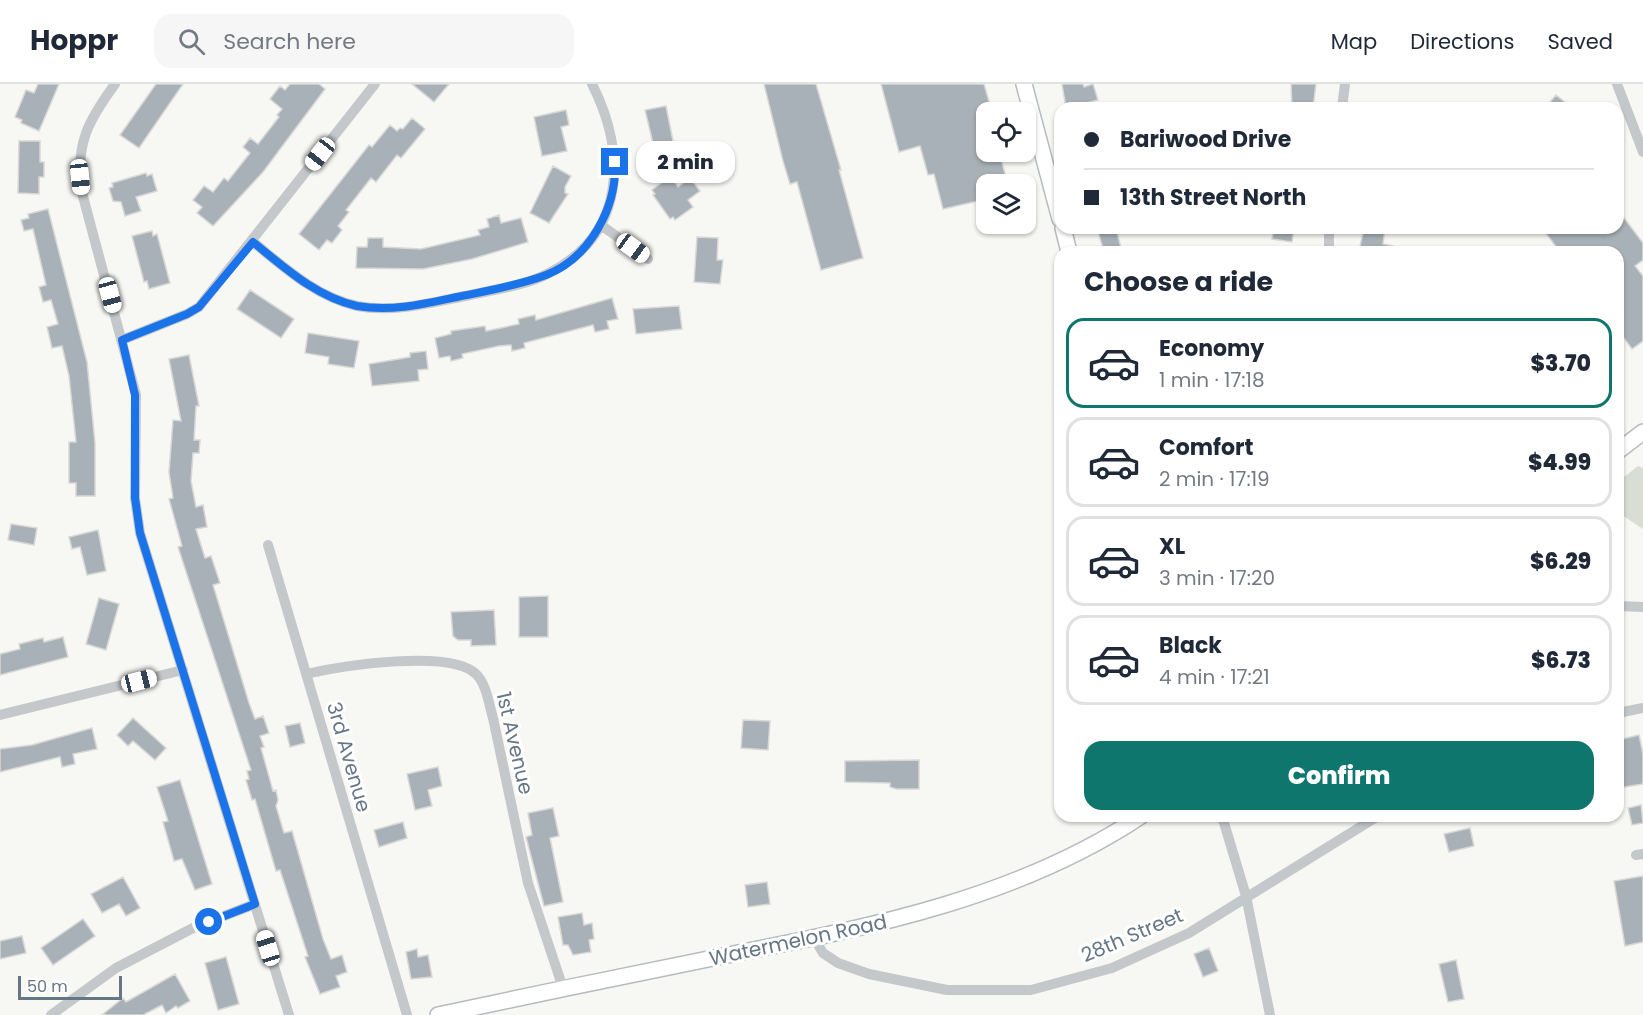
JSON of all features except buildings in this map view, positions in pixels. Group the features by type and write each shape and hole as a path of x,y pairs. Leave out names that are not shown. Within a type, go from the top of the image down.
{"main road":[{"path":"1024,84 1054,196"},
{"path":"1624,446 1643,432"},
{"name":"Watermelon Road","path":"438,1015 814,938 988,892 1066,860 1131,822"}],"street":[{"path":"115,84 87,125 79,165 81,189 135,395 135,498 140,533 289,1015"},
{"path":"122,340 199,307 253,242 375,84"},
{"path":"253,242 296,276 335,299 358,306 409,307 491,290 546,275 580,252 601,225 611,203 616,178 614,146 606,116 592,84"},
{"path":"1343,102 1345,84"},
{"path":"1617,84 1624,102"},
{"path":"1624,102 1643,152"},
{"path":"601,225 648,259"},
{"name":"3rd Avenue","path":"268,545 407,1015"},
{"path":"1624,606 1643,608"},
{"name":"1st Avenue","path":"306,674 332,668 439,660 458,663 478,676 487,694 493,718 528,883 563,988"},
{"path":"0,715 183,670"},
{"path":"1624,712 1643,708"},
{"path":"1224,822 1245,896 1270,1015"},
{"name":"28th Street","path":"814,938 824,953 838,963 869,974 947,990 1031,990 1113,968 1189,933 1245,896 1368,822"},
{"path":"51,1015 116,968 193,928 255,904"}],"shaded area":[{"path":"1638,466 1643,468 1643,529 1624,516 1624,477"}],"route":[{"path":"209,922 255,904 140,533 135,498 135,395 122,340 199,307 253,242 316,290 358,306 409,307 491,290 546,275 566,264 580,252 601,225 611,203 616,178 615,162"}]}
